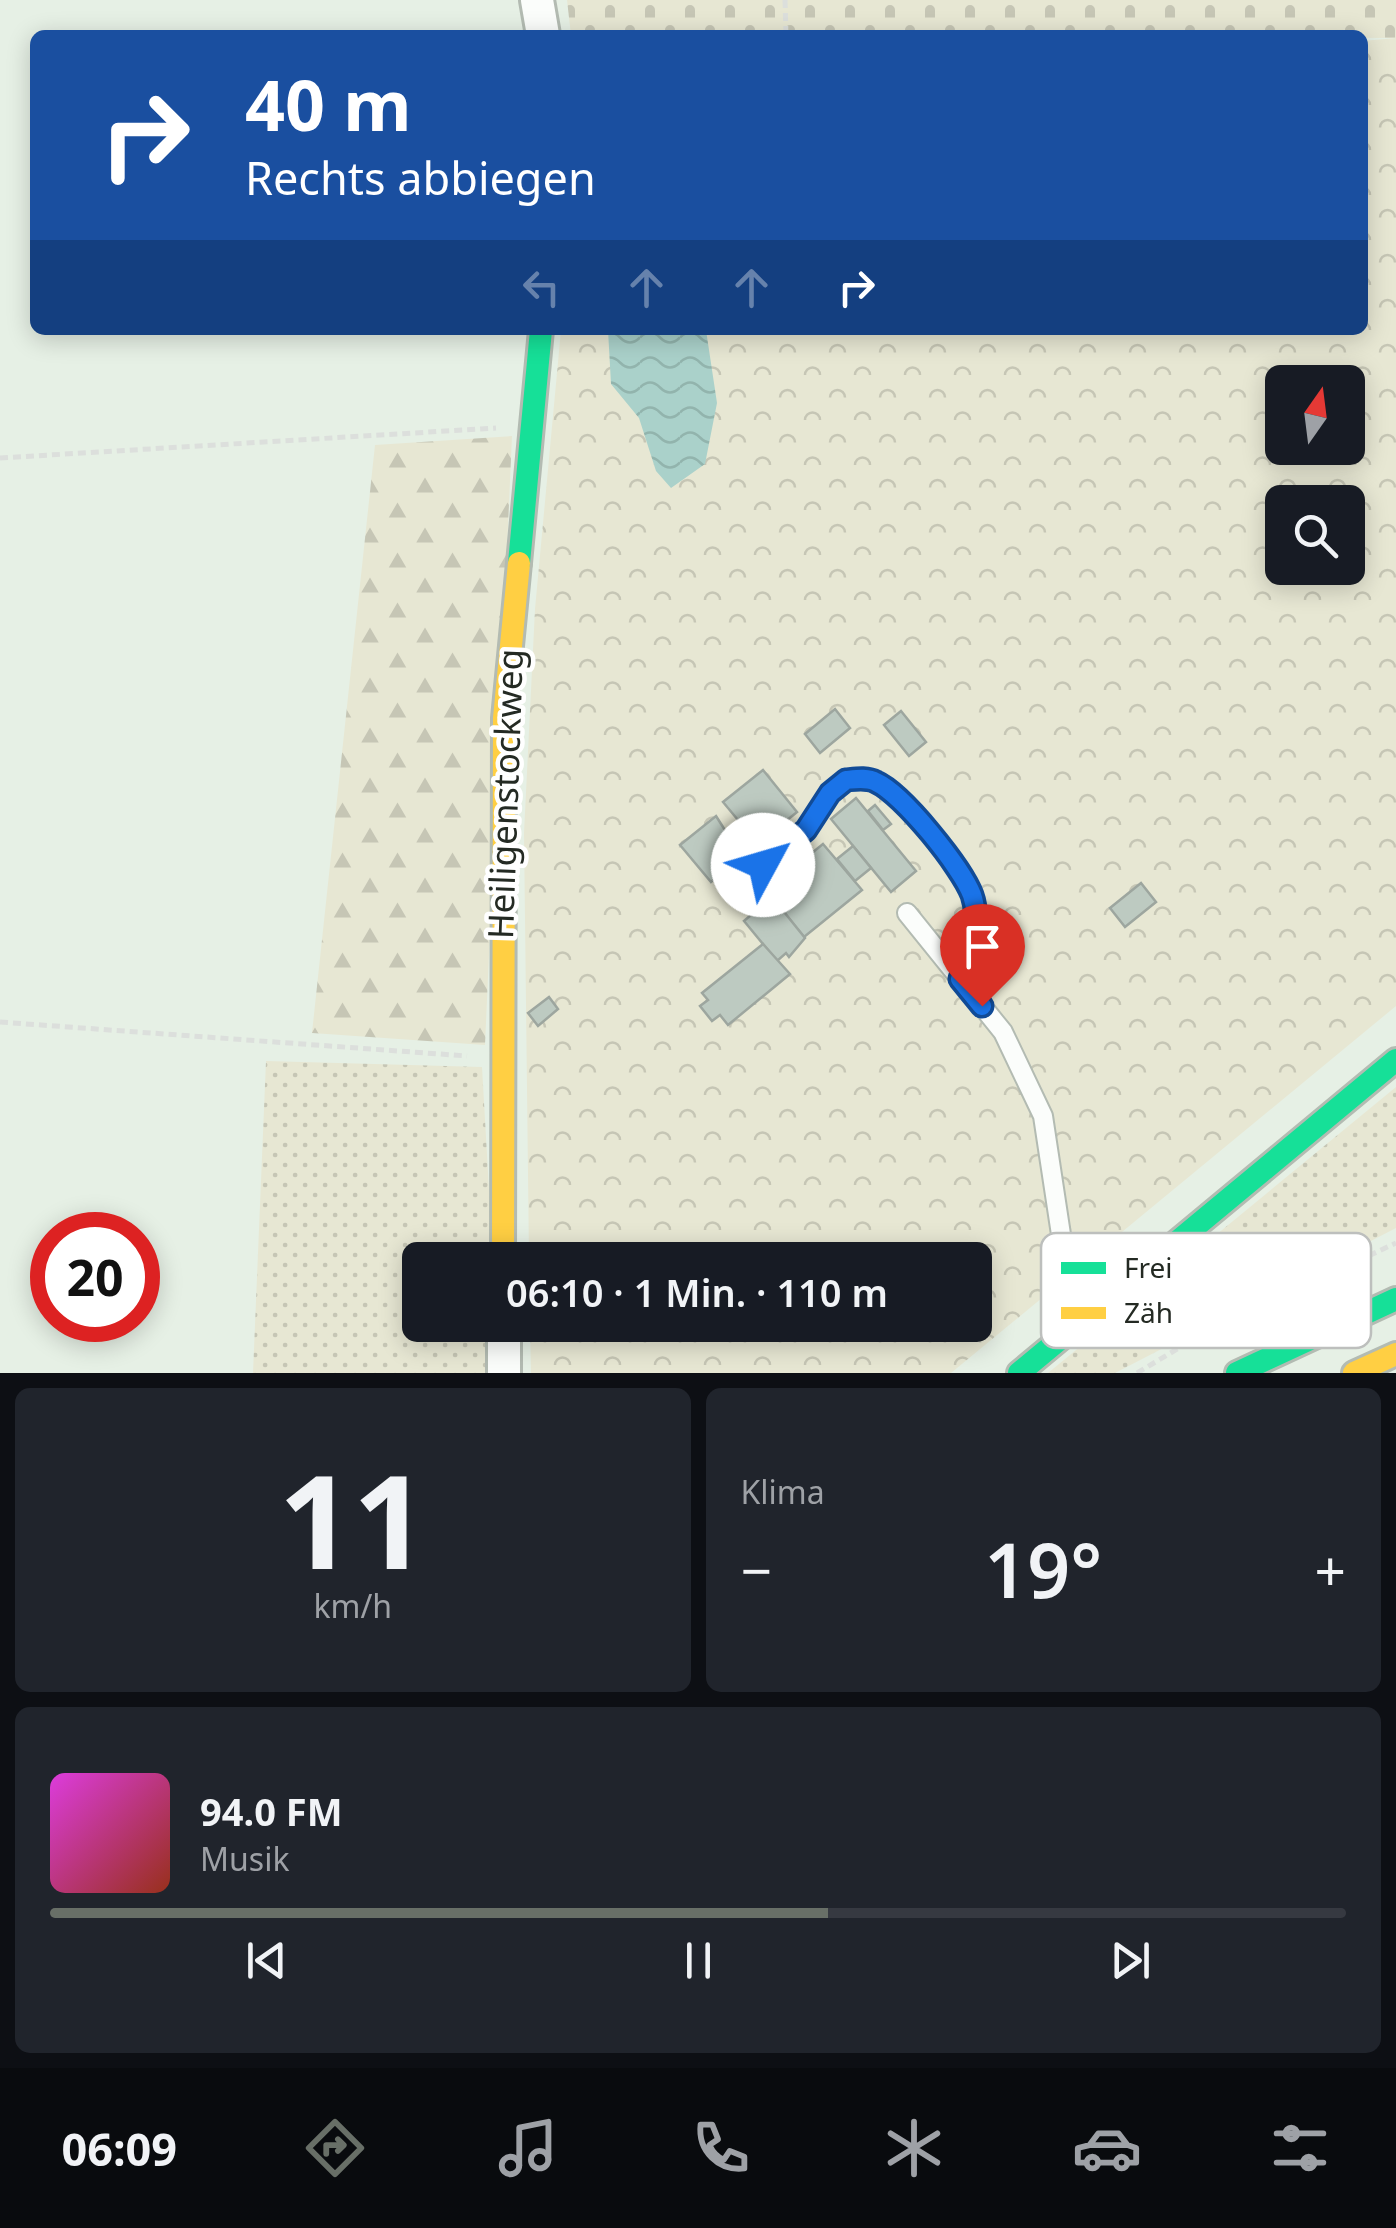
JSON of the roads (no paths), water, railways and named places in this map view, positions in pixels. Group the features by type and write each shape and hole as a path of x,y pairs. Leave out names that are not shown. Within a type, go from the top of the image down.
{"street":[{"path":"537,0 542,30"},
{"name":"Heiligenstockweg","path":"503,1242 500,1058 504,718 539,335"},
{"path":"1187,1233 1396,1060"},
{"path":"1371,1311 1396,1299"},
{"path":"504,1342 504,1373"},
{"path":"1019,1373 1049,1348"},
{"path":"1237,1373 1291,1348"},
{"path":"1354,1373 1396,1354"}],"lane":[{"path":"763,865 806,830 830,793 846,780 877,782 895,795 944,853 972,896 976,930 960,979"},
{"path":"907,913 1003,1032 1043,1116 1061,1233"}],"water":[{"path":"608,335 707,335 717,403 705,464 671,488 656,471 639,418 611,384"}]}
